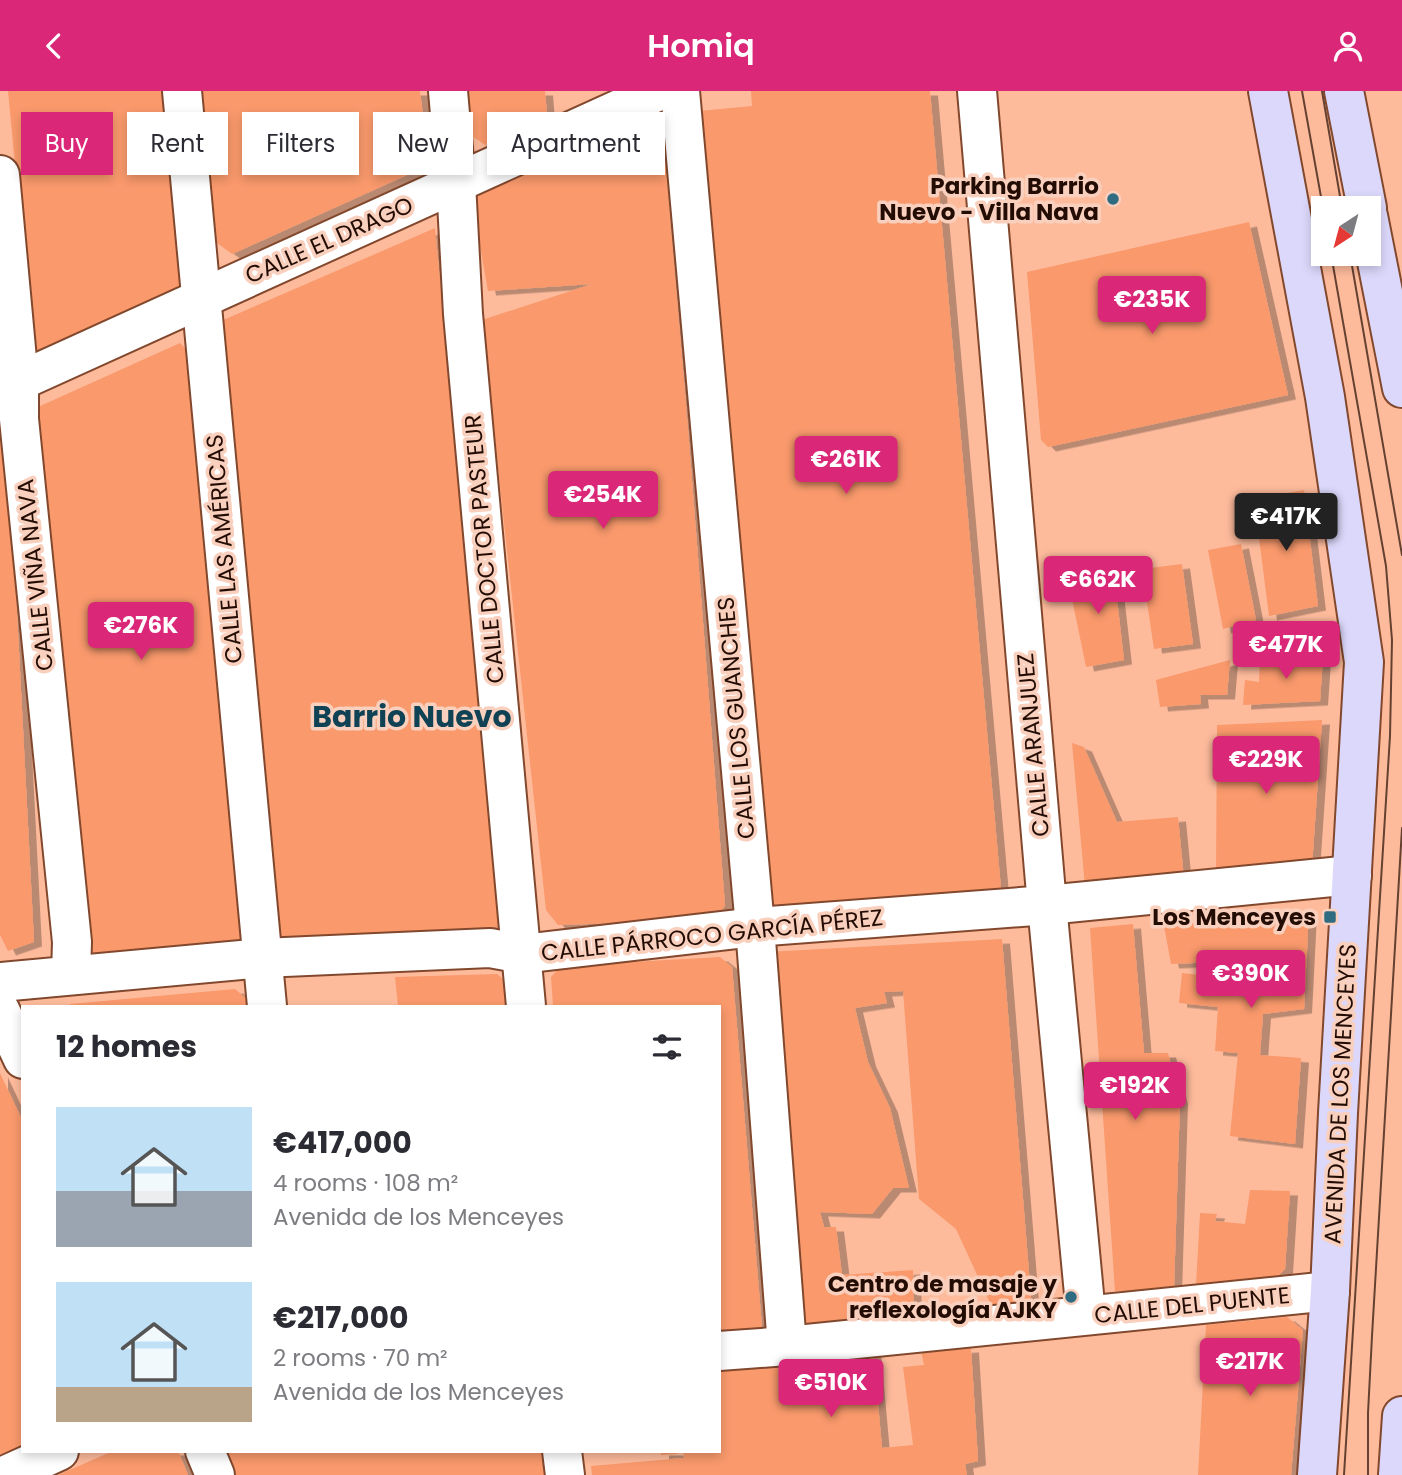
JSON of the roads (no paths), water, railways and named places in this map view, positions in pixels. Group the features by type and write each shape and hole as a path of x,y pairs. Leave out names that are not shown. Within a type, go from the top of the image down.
{"main road":[{"name":"AVENIDA DE LOS MENCEYES","path":"1268,91 1325,397 1364,662 1330,1291 1317,1475"},
{"path":"1344,91 1365,196"},
{"path":"1378,266 1402,388"},
{"path":"1398,1475 1402,1416"}],"street":[{"name":"CALLE LAS AMÉRICAS","path":"182,91 267,1005"},
{"name":"CALLE DOCTOR PASTEUR","path":"448,91 463,314 526,1005"},
{"name":"CALLE EL DRAGO","path":"9,385 659,91"},
{"name":"CALLE LOS GUANCHES","path":"680,91 755,927 787,1346"},
{"name":"CALLE ARANJUEZ","path":"977,91 1047,905 1086,1315"},
{"name":"CALLE VIÑA NAVA","path":"0,175 9,385 19,419 72,942 71,975"},
{"name":"CALLE PÁRROCO GARCÍA PÉREZ","path":"0,982 262,958 490,948 522,954 755,927 1047,905 1352,875"},
{"path":"0,1010 21,1055"},
{"name":"CALLE DEL PUENTE","path":"721,1351 1330,1291"},
{"path":"6,1475 55,1453"},
{"path":"206,1453 215,1475"},
{"path":"562,1453 565,1475"}],"tram line":[{"path":"1302,91 1321,196"},
{"path":"1322,91 1340,196"},
{"path":"1333,266 1386,566 1392,640 1390,736 1344,1475"},
{"path":"1352,266 1402,555"},
{"path":"1368,1475 1372,1336 1402,828"}],"place":[{"name":"Parking Barrio Nuevo - Villa Nava","path":"1113,199"},
{"name":"Los Menceyes","path":"1330,917"},
{"name":"Centro de masaje y reflexología AJKY","path":"1071,1297"}],"district":[{"name":"Barrio Nuevo","path":"412,716"}]}
